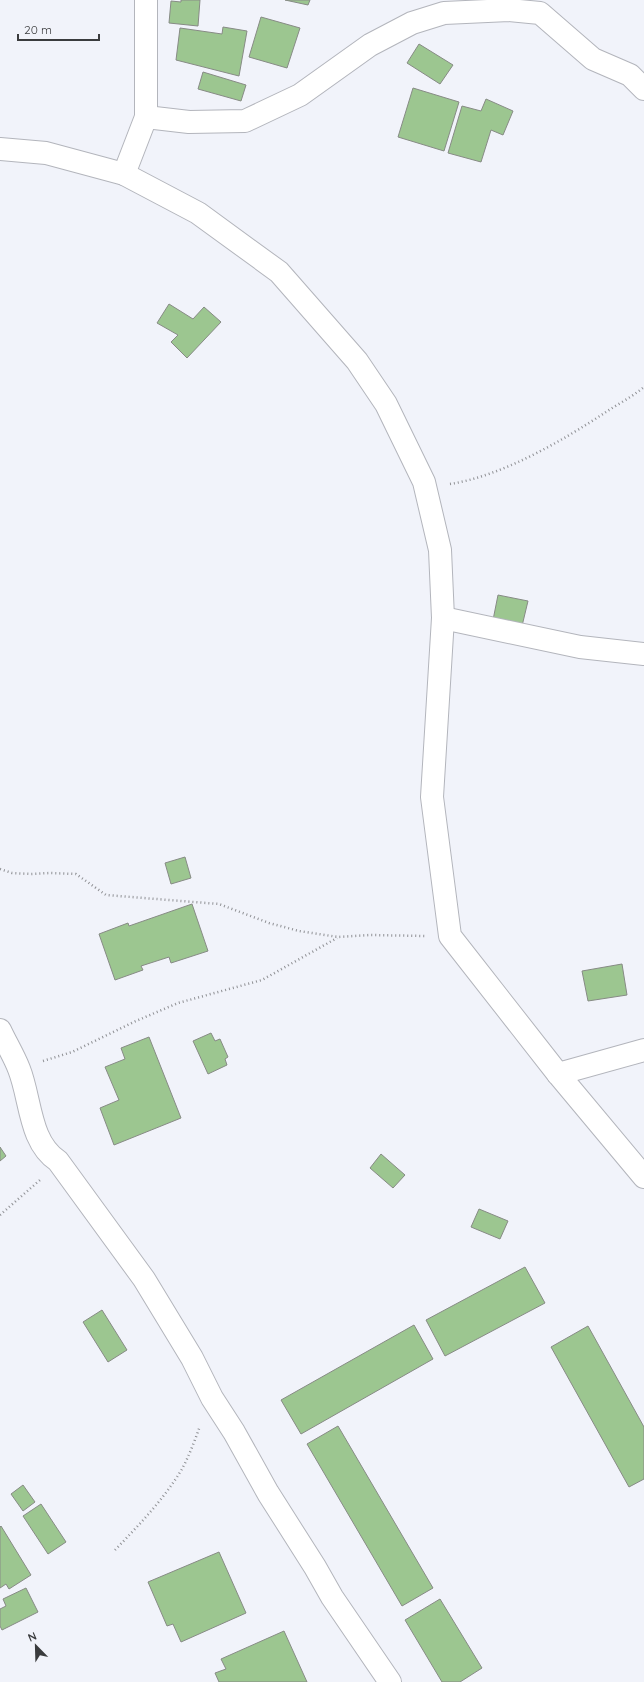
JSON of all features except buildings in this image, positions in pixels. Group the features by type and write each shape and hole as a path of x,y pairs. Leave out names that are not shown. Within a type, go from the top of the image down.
{"street":[{"path":"124,174 146,117 146,0"},
{"path":"146,117 189,122 245,121 300,95 377,41 412,22 444,13 509,10 540,13 593,59 630,75 644,89"},
{"path":"0,150 46,153 124,174 198,213 280,272 358,361 386,404 424,482 440,550 443,618 432,797 450,936 558,1074 644,1177"},
{"path":"443,618 580,647 644,654"},
{"path":"0,1030 20,1069 40,1142 50,1155 58,1161 144,1279 192,1358 212,1398 234,1432 268,1493 315,1567 332,1597 390,1682"},
{"path":"558,1074 644,1050"}],"path":[{"path":"424,482 446,485 480,478 524,458 576,431 644,387"},
{"path":"0,869 12,873 31,874 50,872 76,874 106,895 219,904 284,927 338,937 370,935 450,936"},
{"path":"20,1069 72,1052 136,1021 178,1003 262,980 338,937"},
{"path":"0,1215 36,1184 58,1161"},
{"path":"115,1550 145,1520 183,1467 212,1398"}]}
